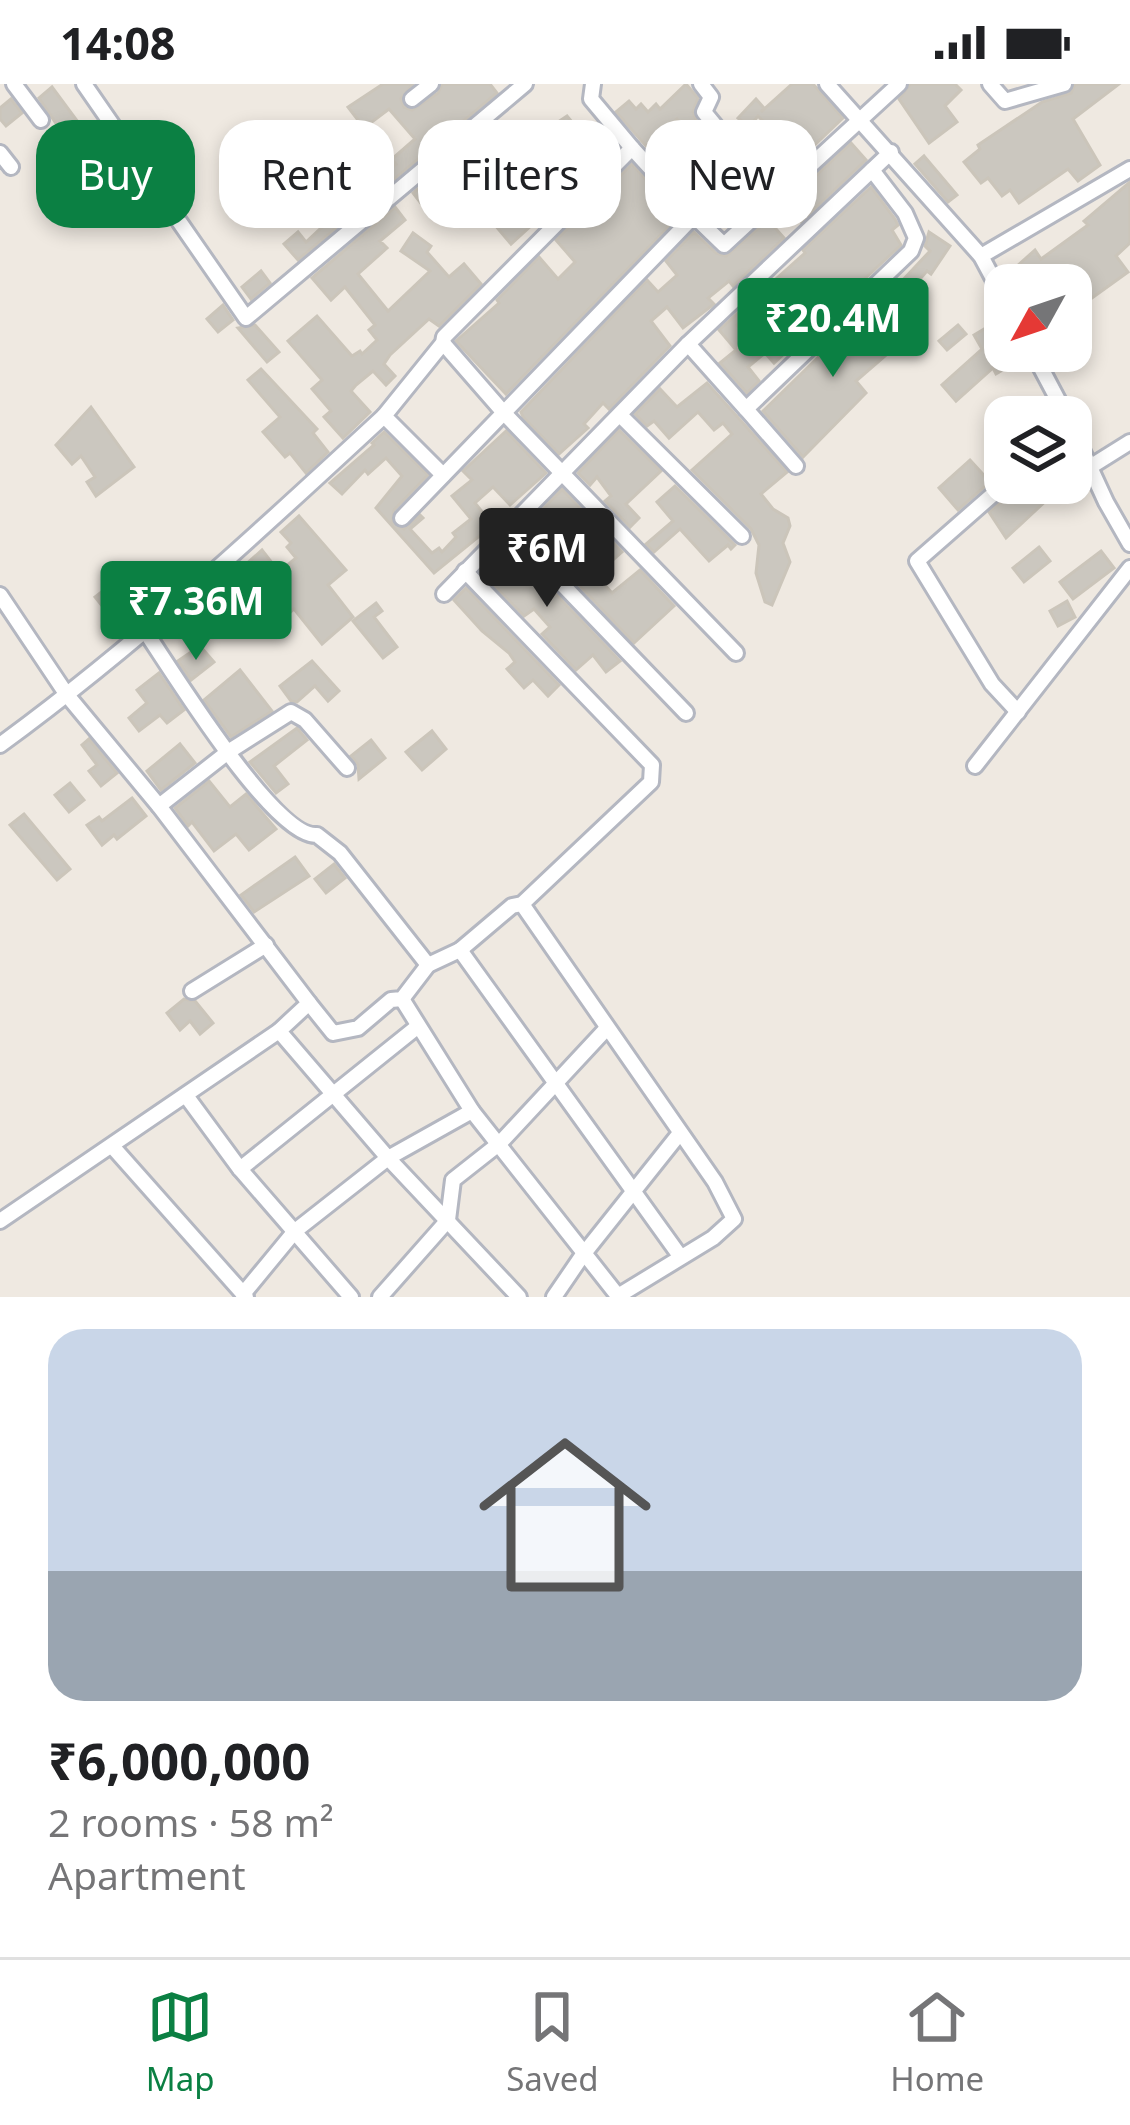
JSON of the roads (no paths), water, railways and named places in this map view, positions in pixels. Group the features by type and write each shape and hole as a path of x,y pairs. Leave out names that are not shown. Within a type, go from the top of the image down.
{"street":[{"path":"14,84 40,120"},
{"path":"84,84 246,318 525,84"},
{"path":"412,99 431,84"},
{"path":"593,84 591,99 645,162"},
{"path":"701,84 711,97 704,112 711,120"},
{"path":"827,84 985,264"},
{"path":"817,161 899,84"},
{"path":"990,84 1005,100 1064,84"},
{"path":"2,740 67,695 206,580 384,416 444,337 632,148"},
{"path":"444,594 688,344 891,152"},
{"path":"0,153 11,167"},
{"path":"981,256 1130,169"},
{"path":"746,409 911,251 916,238 872,170"},
{"path":"911,228 932,204"},
{"path":"401,518 682,228"},
{"path":"706,228 724,245 743,228"},
{"path":"443,343 736,653"},
{"path":"688,344 796,466"},
{"path":"620,415 742,536"},
{"path":"384,416 443,475"},
{"path":"1092,466 1130,442"},
{"path":"1092,471 1130,544"},
{"path":"984,501 917,561 992,684 1018,712"},
{"path":"509,529 686,713"},
{"path":"975,766 1130,568"},
{"path":"0,595 67,695 159,806 333,1033 358,1028 392,1000 402,999 428,965 460,950 512,906 522,904 651,782 652,765 465,571"},
{"path":"145,631 228,752 287,824 304,836 317,835 340,853 428,965"},
{"path":"159,806 228,752 296,712 347,768"},
{"path":"402,999 472,1111 618,1296 713,1238 734,1219 715,1182 522,904"},
{"path":"192,991 266,945"},
{"path":"460,950 680,1256"},
{"path":"0,1221 187,1097 309,1003"},
{"path":"240,1169 417,1027"},
{"path":"380,1297 448,1220 453,1180 500,1143 607,1028"},
{"path":"279,1030 388,1158 519,1297"},
{"path":"187,1097 240,1169 351,1297"},
{"path":"112,1146 244,1295 295,1231 388,1158 472,1111"},
{"path":"554,1297 680,1133"}]}
